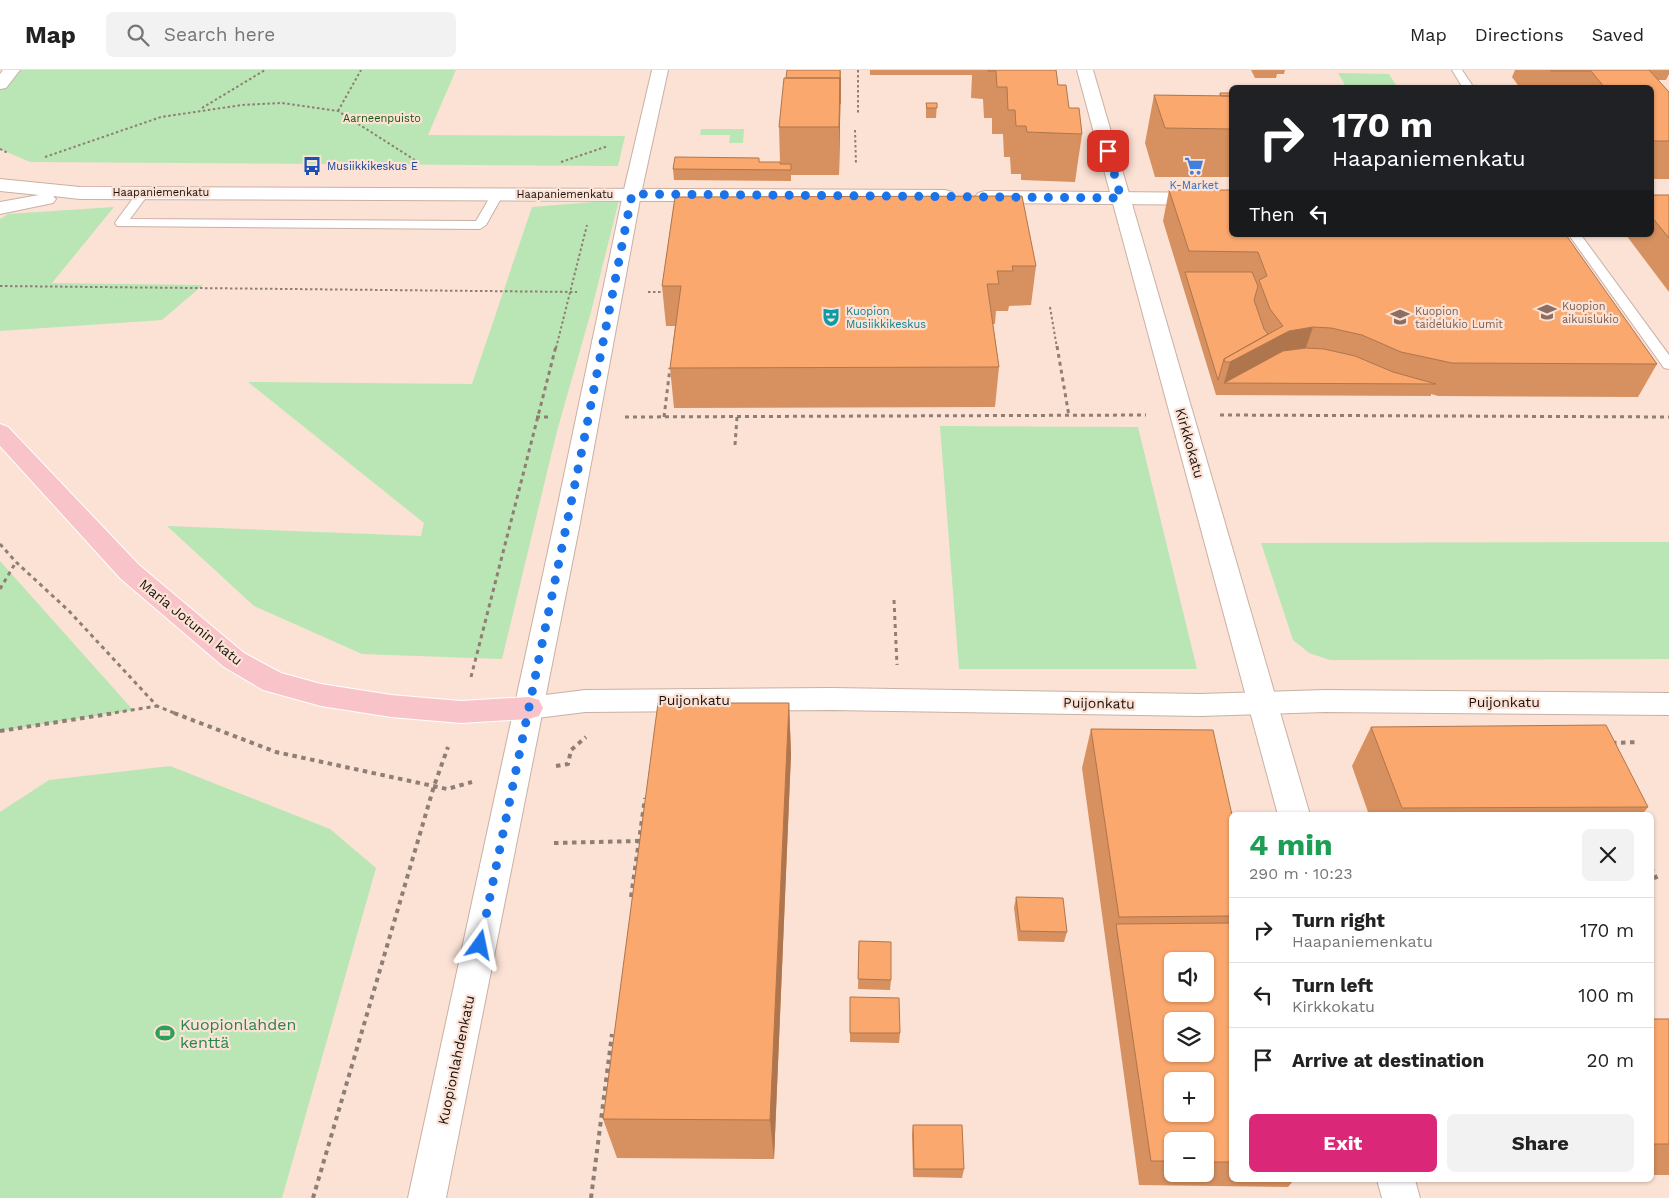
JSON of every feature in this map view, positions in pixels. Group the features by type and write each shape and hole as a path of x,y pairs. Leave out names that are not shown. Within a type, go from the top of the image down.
{"main road":[{"name":"Maria Jotunin katu","path":"0,432 130,572 234,660 273,682 321,695 391,706 461,712 529,708"}],"street":[{"path":"0,84 12,70"},
{"name":"Kuopionlahdenkatu","path":"427,1198 529,708 632,194 660,70"},
{"name":"Kirkkokatu","path":"1085,70 1293,812"},
{"name":"Haapaniemenkatu","path":"0,185 80,193 498,193 1229,199"},
{"name":"Haapaniemenkatu","path":"0,208 80,193"},
{"name":"Puijonkatu","path":"529,708 585,701 832,699 1200,705 1335,701 1669,704"},
{"path":"1397,1182 1401,1198"}],"lane":[{"path":"1457,70 1467,85"},
{"path":"144,192 121,223 480,225 498,193"},
{"path":"1576,237 1669,364"}],"path":[{"path":"200,110 265,70"},
{"path":"338,111 361,70"},
{"path":"858,70 858,112"},
{"path":"40,159 161,117 242,104 282,103 338,111 418,162"},
{"path":"856,130 856,167"},
{"path":"555,164 615,144"},
{"path":"0,149 15,156"},
{"path":"313,1198 434,786 461,712 595,194"},
{"path":"0,286 672,292"},
{"path":"1050,307 1069,416"},
{"path":"664,417 671,362"},
{"path":"536,417 1669,416"},
{"path":"735,445 737,417"},
{"path":"0,544 16,562 68,611 157,706 276,752 434,786"},
{"path":"0,588 16,562"},
{"path":"894,600 897,668"},
{"path":"0,731 157,706"},
{"path":"631,897 646,796"},
{"path":"554,843 639,841"},
{"path":"591,1198 612,1034"}],"green space":[{"name":"Aarneenpuisto","path":"12,70 456,70 428,135 625,136 618,166 30,162 0,149 0,84"},
{"path":"1338,73 1389,74 1396,85 1345,85"},
{"path":"701,129 744,129 743,143 729,143 730,135 700,135"},
{"path":"619,200 591,312 557,431 502,659 362,654 254,606 167,526 421,536 424,523 248,382 472,384 532,207"},
{"path":"114,207 52,283 203,285 162,320 0,331 0,219 8,214"},
{"path":"940,426 1138,427 1197,669 959,669"},
{"path":"1669,542 1669,659 1330,660 1309,653 1293,640 1261,543"},
{"path":"0,561 133,710 0,731"},
{"name":"Kuopionlahden kenttä","path":"170,766 330,829 376,868 282,1198 0,1198 0,812 49,780"}],"building":[{"path":"787,70 840,70 840,78 786,78"},
{"path":"988,70 1056,70 1058,85 1066,85 1069,108 1079,108 1082,134 1027,132 1026,126 1016,126 1015,110 1008,110 1007,87 997,87 996,71"},
{"path":"1649,70 1669,92 1669,141 1654,141 1654,85 1603,85 1591,71 1551,71"},
{"path":"784,78 840,78 839,127 779,127"},
{"path":"1220,93 1229,93 1229,96 1221,96"},
{"path":"1154,95 1229,96 1229,129 1165,128"},
{"path":"926,103 937,103 937,108 927,108"},
{"path":"675,157 759,158 759,162 791,164 791,170 673,169"},
{"path":"1169,190 1229,190 1229,237 1567,237 1657,364 1452,363 1401,352 1362,335 1331,328 1313,327 1289,331 1230,362 1225,362 1224,359 1283,326 1270,309 1259,280 1267,276 1258,252 1189,251"},
{"path":"1654,195 1669,195 1669,238 1654,220"},
{"name":"Kuopion Musiikkikeskus","path":"1022,196 1036,266 1012,266 1013,271 997,271 999,284 987,284 999,367 670,368 681,286 662,286 675,197"},
{"path":"1185,272 1252,272 1258,286 1254,300 1264,329 1268,334 1224,359 1218,380"},
{"path":"1306,348 1324,349 1355,356 1393,372 1436,384 1224,383 1283,351"},
{"path":"658,703 789,703 770,1120 603,1119"},
{"path":"1606,725 1648,807 1402,808 1371,727"},
{"path":"1091,729 1213,730 1231,812 1229,812 1229,916 1119,917"},
{"path":"1016,897 1063,898 1067,932 1020,931"},
{"path":"1229,923 1229,1162 1214,1162 1214,1132 1164,1132 1164,1161 1151,1161 1116,924"},
{"path":"859,941 891,942 891,980 858,979"},
{"path":"850,997 899,998 900,1033 850,1033"},
{"path":"1654,1019 1669,1019 1669,1144 1654,1144"},
{"path":"913,1125 962,1125 964,1169 914,1169"}],"place":[{"name":"Musiikkikeskus E","path":"312,166"},
{"name":"K-Market","path":"1194,166"},
{"name":"Kuopion aikuislukio","path":"1547,312"},
{"name":"Kuopion Musiikkikeskus","path":"831,317"},
{"name":"Kuopion taidelukio Lumit","path":"1400,317"},
{"name":"Kuopionlahden kenttä","path":"165,1033"}],"route":[{"path":"480,945 583,445 632,194 1121,198 1108,151"}]}
